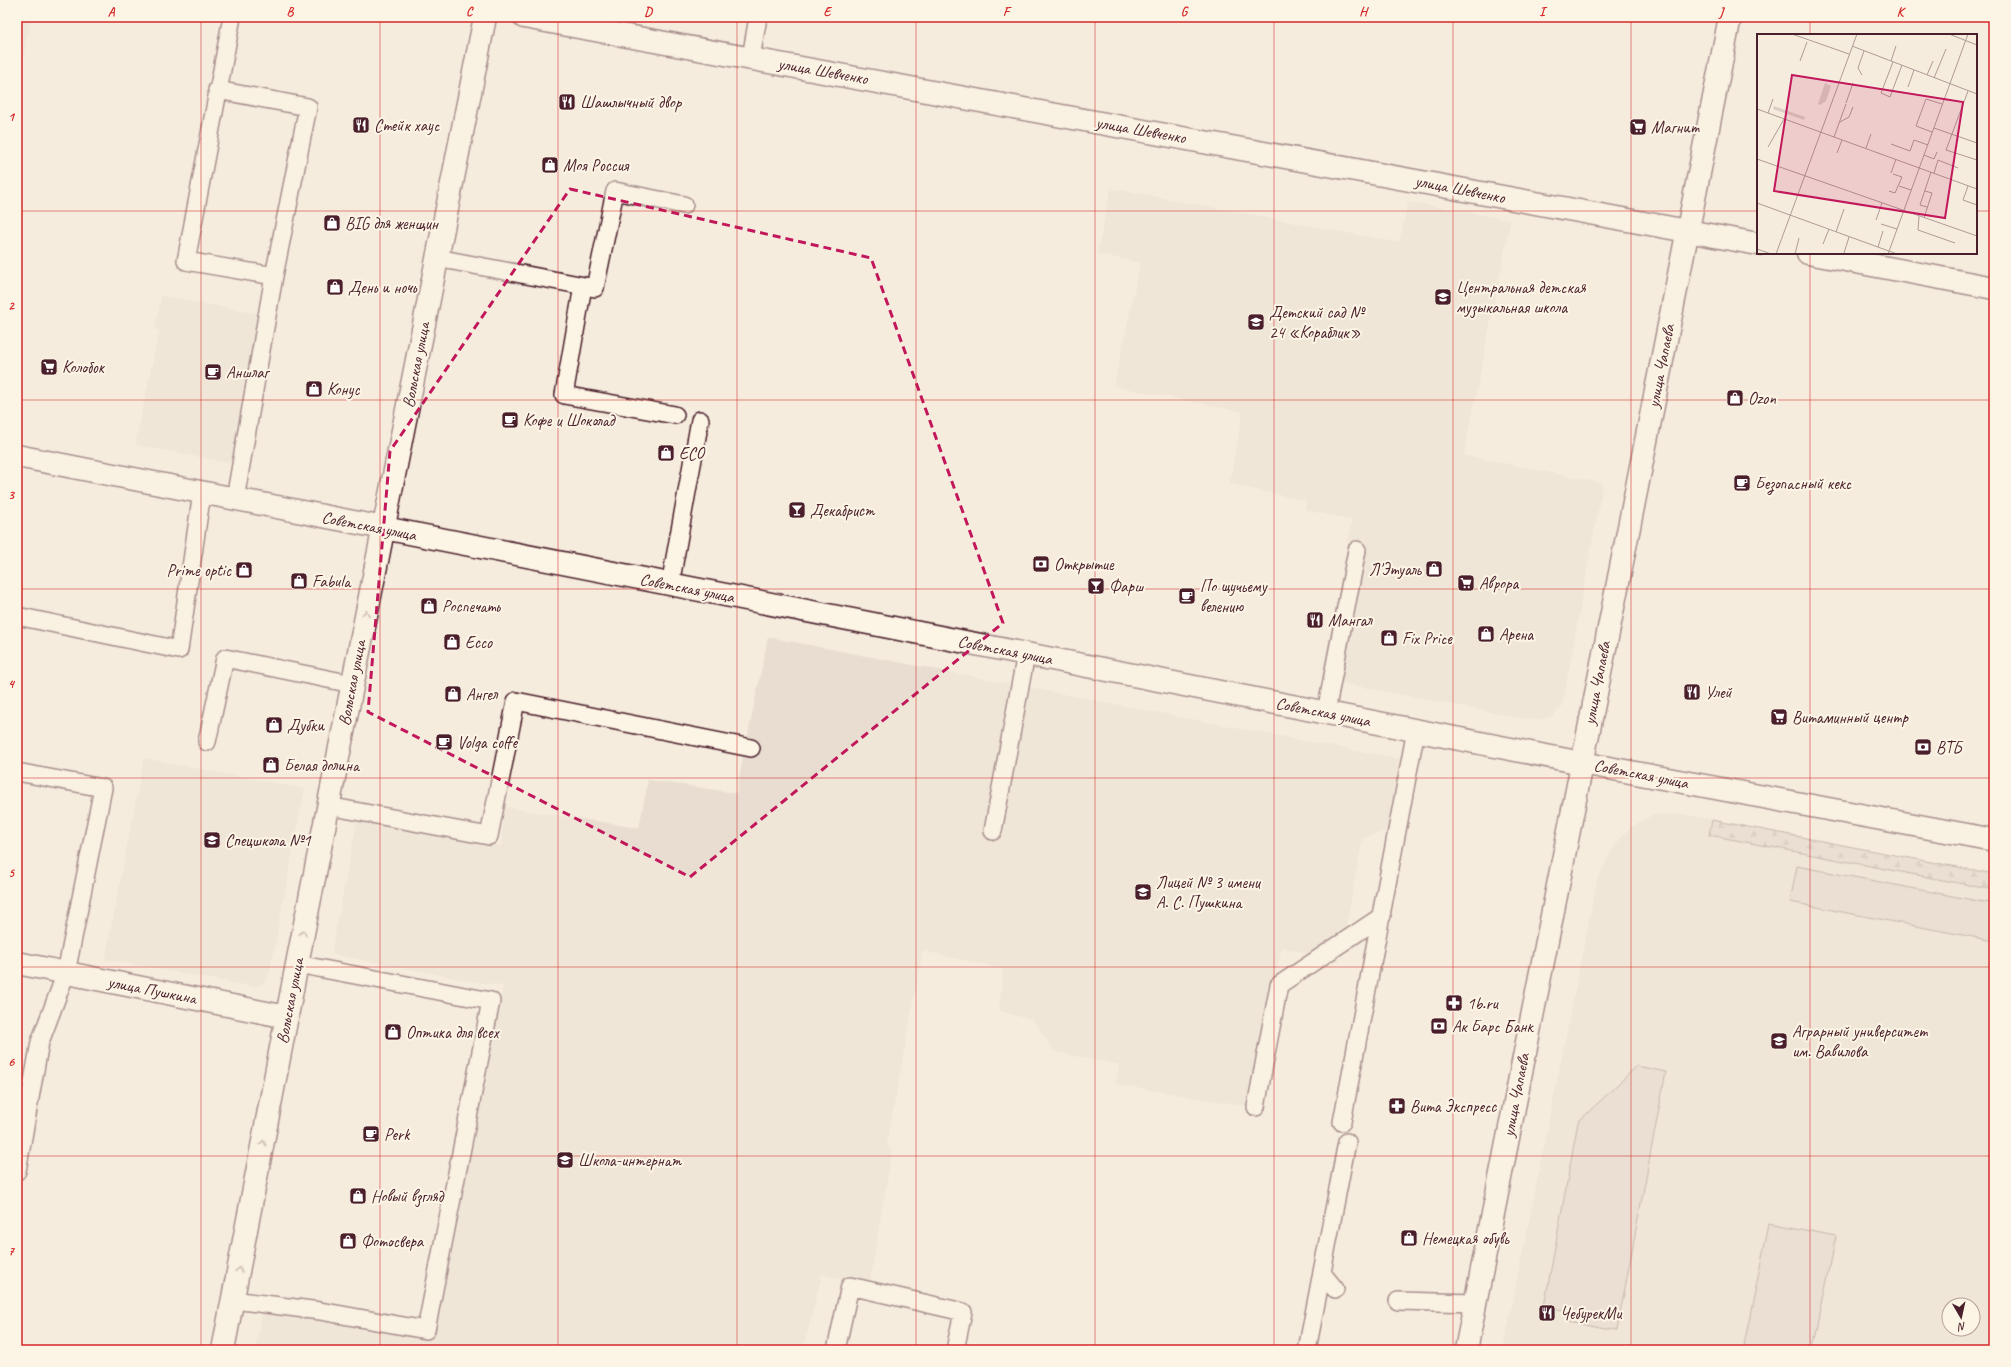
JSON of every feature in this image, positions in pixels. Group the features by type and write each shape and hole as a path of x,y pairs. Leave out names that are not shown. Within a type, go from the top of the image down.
{"street":[{"name":"Вольская улица","path":"223,1350 328,806 485,17"},
{"name":"улица Шевченко","path":"524,17 1757,244"},
{"name":"улица Чапаева","path":"1466,1350 1730,17"},
{"path":"1813,254 1994,288"},
{"name":"Советская улица","path":"17,456 1582,763 1994,840"},
{"name":"улица Пушкина","path":"17,963 287,1017"}],"lane":[{"path":"232,17 217,90 186,261 274,276"},
{"path":"751,58 758,17"},
{"path":"217,90 308,106 274,276 235,499"},
{"path":"437,258 595,288 615,190 684,205"},
{"path":"583,286 564,395 676,415"},
{"path":"670,585 700,420"},
{"path":"17,616 179,650 202,492"},
{"path":"1326,712 1356,550"},
{"path":"993,831 1026,654"},
{"path":"207,742 224,658 352,684"},
{"path":"328,806 489,836 516,701 750,748"},
{"path":"1342,1122 1416,730"},
{"path":"17,772 103,788 66,973 40,1042 17,1171"},
{"path":"1256,1107 1279,985 1382,916"},
{"path":"233,1300 320,1311 426,1330 491,1001 297,964"},
{"path":"1307,1350 1347,1142"},
{"path":"1322,1273 1335,1289"},
{"path":"836,1350 850,1286 962,1312 955,1350"},
{"path":"1398,1301 1475,1303"}],"highlighted area":[{"path":"570,189 871,258 1003,623 690,877 368,712 390,451"}],"shaded area":[{"path":"17,17 31,17 21,70 17,69"},
{"path":"1111,188 1396,242 1400,239 1408,202 1511,220 1464,455 1603,483 1562,708 1549,718 1531,720 1321,679 1352,520 1305,510 1306,501 1229,484 1243,412 1114,386 1140,263 1097,254"},
{"path":"161,296 262,314 236,464 135,445 159,331 155,329"},
{"path":"768,637 1399,759 1387,831 1363,838 1339,962 1282,947 1246,1106 1115,1084 1119,1065 1055,1052 1033,1020 999,1011 1003,969 923,951 887,1144 892,1152 869,1287 822,1274 803,1350 255,1350 263,1309 433,1338 503,986 331,954 357,821 501,846 505,807 639,828 648,780 736,793"},
{"name":"Спецшкола №1","path":"144,758 305,789 269,975 263,984 254,987 105,959"},
{"name":"Аграрный университет им. Вавилова","path":"1654,814 1683,814 1994,874 1994,1350 1503,1350 1597,880 1612,850 1629,828"}],"green space":[{"path":"1712,820 1994,874 1994,890 1709,835"},
{"path":"1797,866 1994,904 1994,941 1790,902"},
{"path":"1637,1066 1666,1072 1617,1330 1567,1321 1568,1311 1544,1307 1578,1122"},
{"path":"1769,1223 1836,1236 1813,1350 1743,1350"}],"place":[{"name":"Шашлычный двор","path":"567,102"},
{"name":"Стейк хаус","path":"361,125"},
{"name":"Магнит","path":"1638,127"},
{"name":"Моя Россия","path":"550,165"},
{"name":"BIG для женщин","path":"332,223"},
{"name":"День и ночь","path":"335,287"},
{"name":"Центральная детская музыкальная школа","path":"1443,297"},
{"name":"Детский сад № 24 «Кораблик»","path":"1256,322"},
{"name":"Колобок","path":"49,367"},
{"name":"Аншлаг","path":"213,372"},
{"name":"Конус","path":"314,389"},
{"name":"Ozon","path":"1735,398"},
{"name":"Кофе и Шоколад","path":"510,420"},
{"name":"ECO","path":"666,453"},
{"name":"Безопасный кекс","path":"1742,483"},
{"name":"Декабрист","path":"797,510"},
{"name":"Открытие","path":"1041,564"},
{"name":"Л'Этуаль","path":"1434,569"},
{"name":"Prime optic","path":"244,570"},
{"name":"Fabula","path":"299,581"},
{"name":"Аврора","path":"1466,583"},
{"name":"Фарш","path":"1096,586"},
{"name":"По щучьему велению","path":"1187,596"},
{"name":"Роспечать","path":"429,606"},
{"name":"Мангал","path":"1315,620"},
{"name":"Арена","path":"1486,634"},
{"name":"Fix Price","path":"1389,638"},
{"name":"Ecco","path":"452,642"},
{"name":"Улей","path":"1692,692"},
{"name":"Ангел","path":"453,694"},
{"name":"Витаминный центр","path":"1779,717"},
{"name":"Дубки","path":"274,725"},
{"name":"Volga coffe","path":"444,742"},
{"name":"ВТБ","path":"1923,747"},
{"name":"Белая долина","path":"271,765"},
{"name":"Спецшкола №1","path":"212,840"},
{"name":"Лицей № 3 имени А. С. Пушкина","path":"1143,892"},
{"name":"1b.ru","path":"1454,1003"},
{"name":"Ак Барс Банк","path":"1439,1026"},
{"name":"Оптика для всех","path":"393,1032"},
{"name":"Аграрный университет им. Вавилова","path":"1779,1041"},
{"name":"Вита Экспресс","path":"1397,1106"},
{"name":"Perk","path":"371,1134"},
{"name":"Школа-интернат","path":"565,1160"},
{"name":"Новый взгляд","path":"358,1196"},
{"name":"Немецкая обувь","path":"1409,1238"},
{"name":"Фотосвера","path":"348,1241"},
{"name":"ЧебурекМи","path":"1547,1313"}]}
